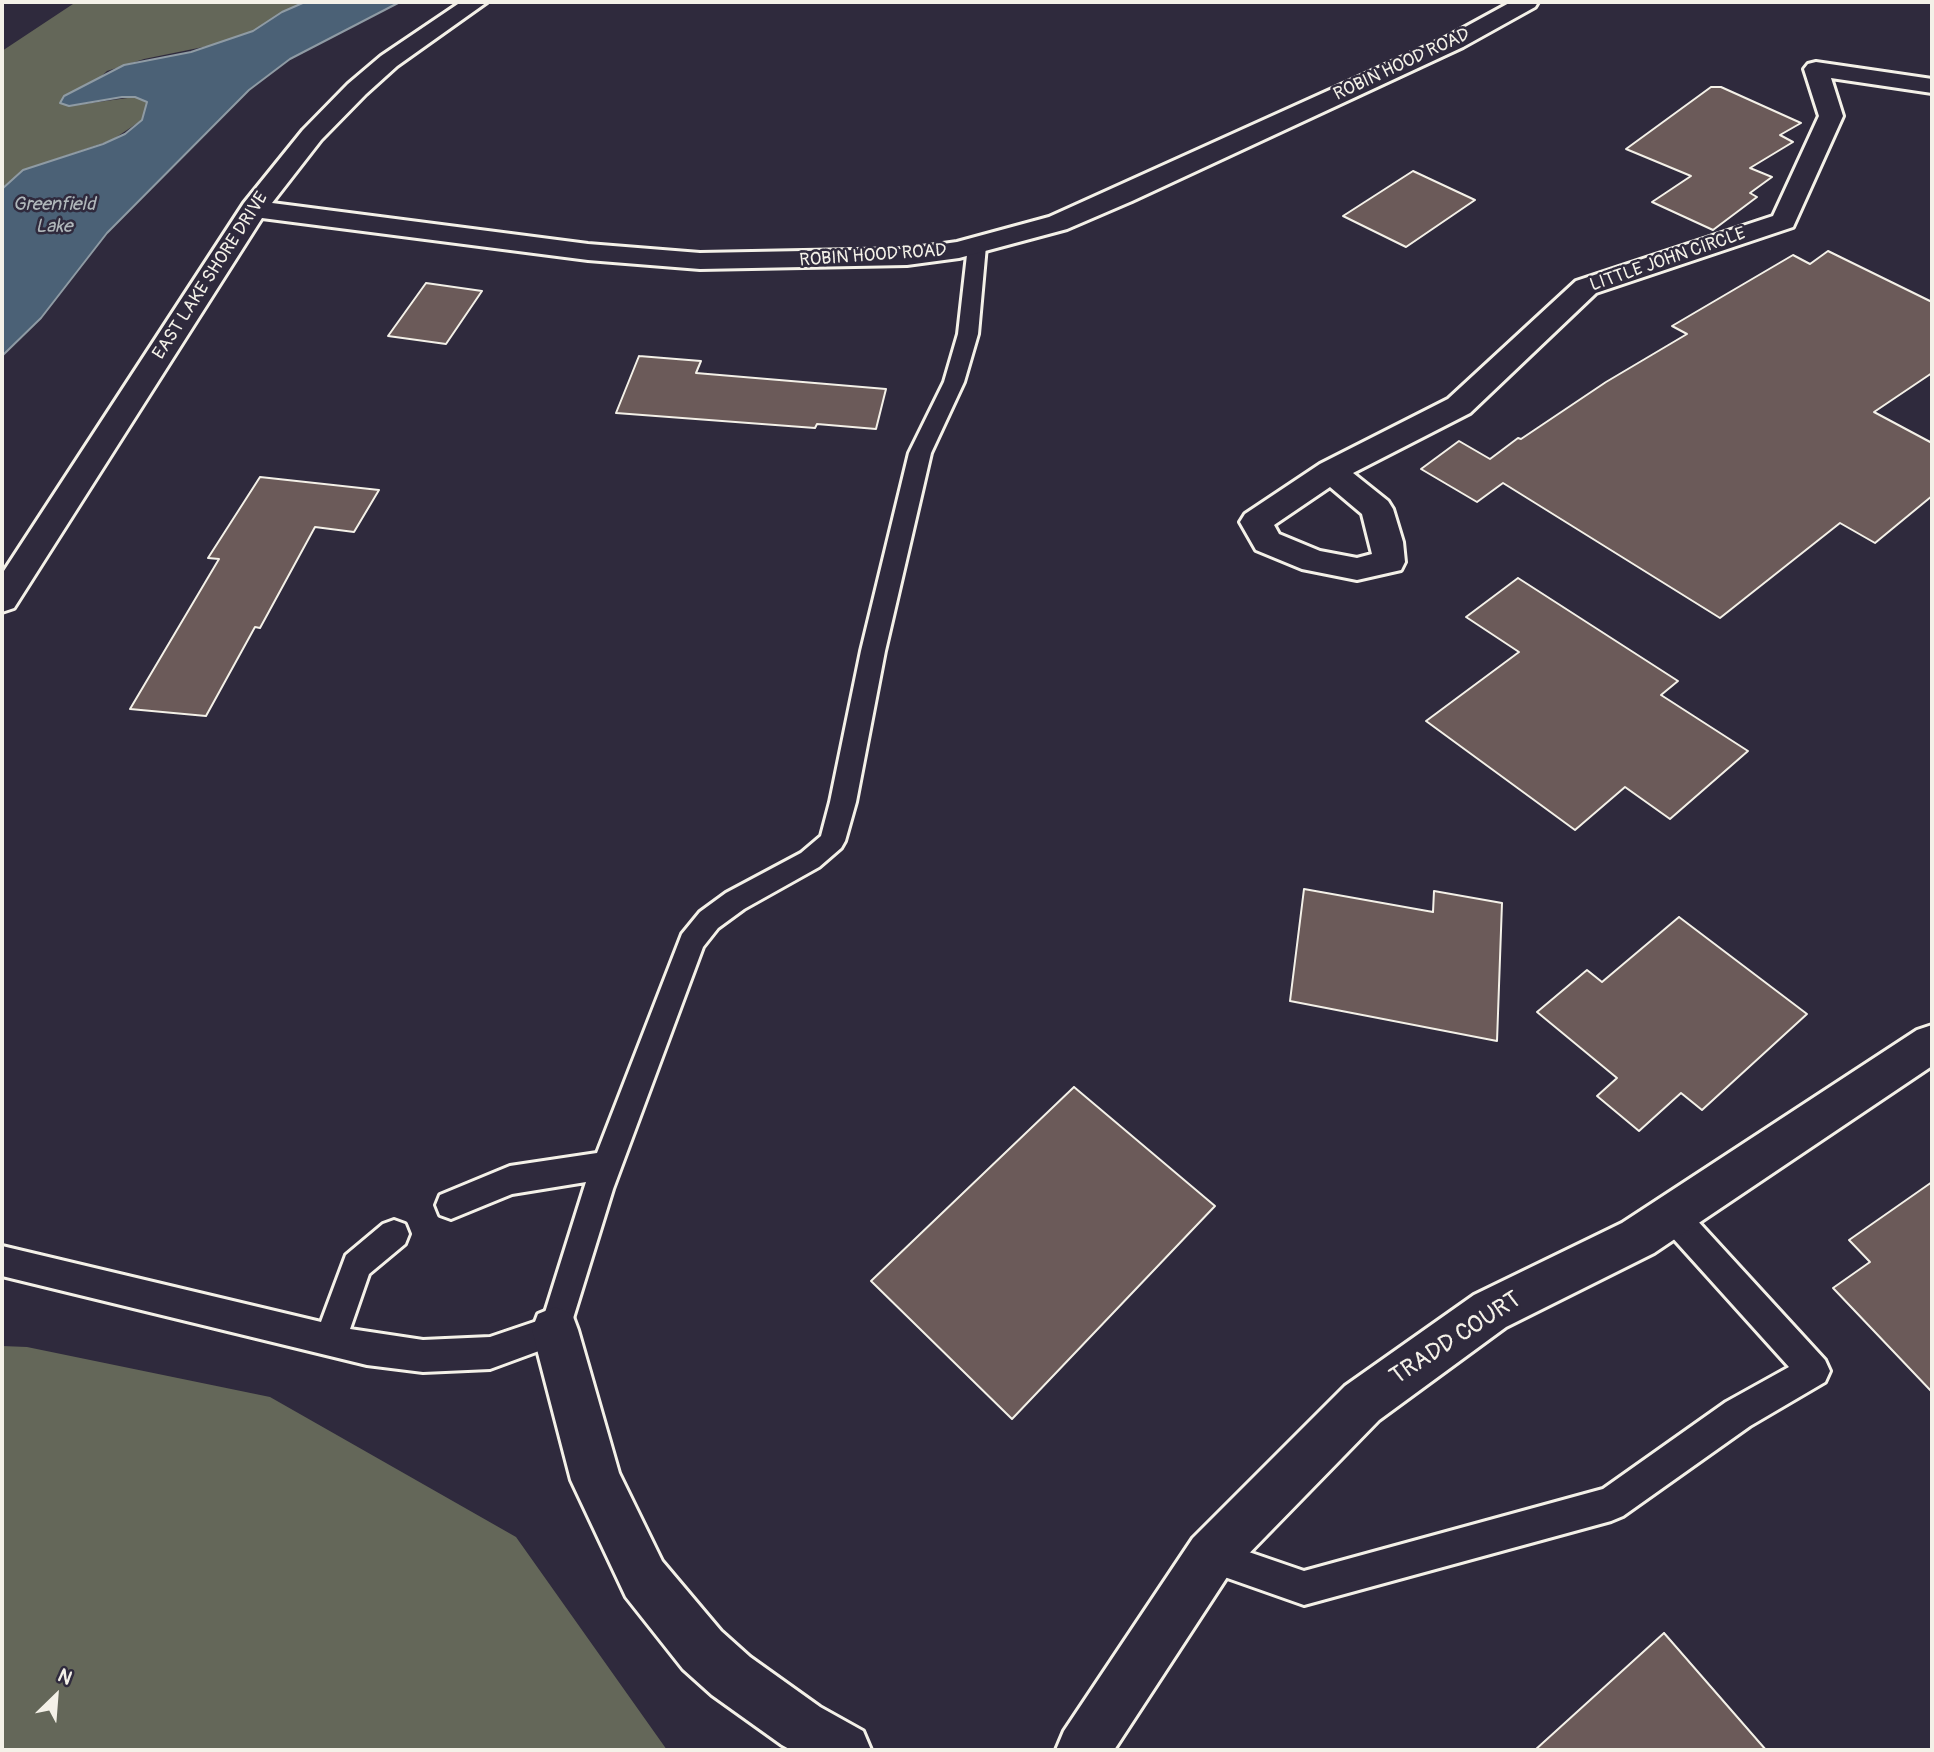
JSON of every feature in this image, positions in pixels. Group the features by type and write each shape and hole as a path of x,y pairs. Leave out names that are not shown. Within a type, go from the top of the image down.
{"street":[{"name":"EAST LAKE SHORE DRIVE","path":"2,600 253,209 313,135 357,89 389,61 475,2"},
{"path":"1478,4 1520,7"},
{"name":"ROBIN HOOD ROAD","path":"253,209 588,252 700,261 907,257 977,246 1058,223 1124,195 1455,42 1520,7"},
{"name":"LITTLE JOHN CIRCLE","path":"1331,471 1460,406 1586,287 1784,220 1831,116 1816,69 1932,86"},
{"name":"TRADD COURT","path":"1083,1750 1211,1556 1362,1402 1490,1311 1638,1238 1932,1043"},
{"path":"555,1330 596,1480 644,1579 702,1650 731,1676 801,1726 844,1750"}],"lane":[{"path":"2,1261 367,1349 423,1356 491,1353 555,1330 607,1165 692,942 709,920 735,901 810,860 832,841 843,802 873,651 919,453 954,382 968,334 977,246"},
{"path":"451,1205 510,1180 607,1165"},
{"path":"1211,1556 1304,1588 1611,1504 1738,1414 1814,1371 1672,1215"},
{"path":"330,1340 357,1265 394,1234"}],"green space":[{"path":"76,2 305,2 282,12 253,31 213,45 144,59 107,71 69,106 135,97 147,102 142,120 112,140 23,170 2,189 2,51"},
{"path":"2,1346 27,1347 270,1397 516,1537 667,1750 2,1750"}],"water":[{"name":"Greenfield Lake","path":"305,2 400,2 290,59 249,90 107,233 41,318 2,356 2,189 23,170 103,144 125,134 142,120 147,102 135,97 122,97 69,106 60,103 64,96 124,65 191,52 253,31 282,12"}],"building":[{"path":"1711,87 1721,87 1801,123 1780,135 1793,142 1750,168 1772,177 1750,193 1757,197 1713,230 1652,202 1691,176 1626,149"},
{"path":"1413,171 1475,200 1406,247 1343,216"},
{"path":"1828,251 1932,302 1932,373 1874,412 1932,443 1932,496 1875,543 1840,523 1720,618 1503,483 1477,502 1421,469 1459,441 1490,459 1606,382 1687,334 1672,326 1793,255 1810,264"},
{"path":"426,283 482,291 446,344 388,336"},
{"path":"639,356 701,361 696,373 886,389 876,429 817,424 815,428 616,413"},
{"path":"260,477 379,490 354,532 315,527 260,628 255,627 206,716 130,709 219,559 208,558"},
{"path":"1518,578 1678,681 1661,695 1748,751 1670,819 1625,787 1575,830 1426,721 1519,652 1466,617"},
{"path":"1304,889 1433,912 1434,891 1502,903 1497,1041 1290,1001"},
{"path":"1679,917 1807,1014 1702,1110 1681,1093 1639,1131 1597,1096 1617,1078 1537,1012 1587,970 1602,982"},
{"path":"1074,1087 1215,1206 1012,1419 871,1281"},
{"path":"1932,1182 1932,1392 1833,1288 1870,1262 1849,1240"},
{"path":"1664,1633 1766,1750 1535,1750"}]}
